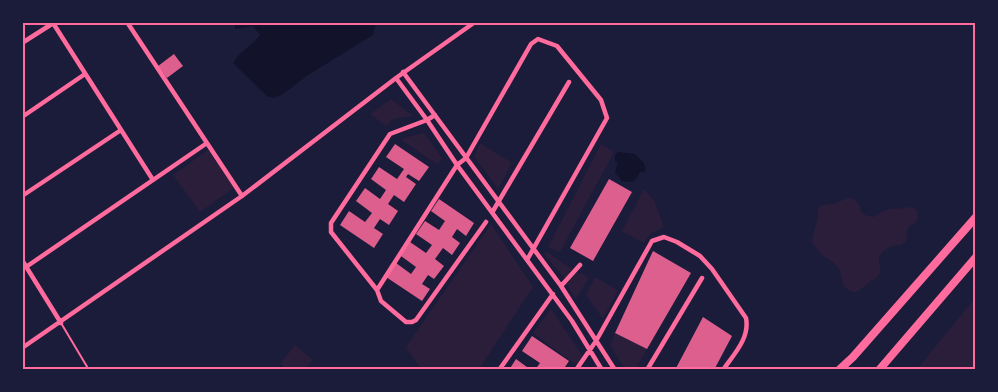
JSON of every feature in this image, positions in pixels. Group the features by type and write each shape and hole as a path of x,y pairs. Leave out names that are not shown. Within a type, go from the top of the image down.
{"highway":[{"path":"839,370 976,218"},
{"path":"879,370 976,257"}],"street":[{"path":"127,22 242,196"},
{"path":"22,348 61,323 242,196 403,72 475,22"},
{"path":"22,43 54,23 153,180"},
{"path":"377,290 457,165 466,158 531,44 538,39 557,46 601,100 607,118 527,260"},
{"path":"403,72 561,286 615,370"},
{"path":"22,117 85,74"},
{"path":"396,78 457,165 572,321 602,370"},
{"path":"492,211 500,202 569,82"},
{"path":"435,115 390,134 330,228 331,232 377,290 381,301 406,322 412,322 416,320 486,222"},
{"path":"22,196 121,130"},
{"path":"26,267 207,143"},
{"path":"576,370 596,341 652,241 664,237 677,242 700,256 712,269 746,318 748,328 746,336 723,370"},
{"path":"22,260 61,323"},
{"path":"561,286 580,264"},
{"path":"647,370 702,278"},
{"path":"499,370 552,294"}],"lane":[{"path":"61,323 89,370"}],"shaded area":[{"path":"235,22 376,23 373,35 274,98 267,96 233,63 260,35 253,26 235,29"},
{"path":"391,99 413,116 393,119 386,126 370,114"},
{"path":"424,133 442,158 438,165 400,139"},
{"path":"480,143 512,163 498,189 474,156"},
{"path":"601,144 614,152 560,252 548,247"},
{"path":"208,150 234,188 200,212 173,175"},
{"path":"618,152 635,154 644,163 646,171 640,172 632,182 622,181 615,172 618,163 615,161 615,155"},
{"path":"644,189 654,200 664,227 650,234 644,243 622,231"},
{"path":"850,198 858,203 861,212 873,217 893,208 912,208 918,213 916,221 908,229 906,241 901,245 887,248 881,254 878,276 856,292 850,291 845,287 837,266 825,258 812,242 818,217 818,208"},
{"path":"491,224 533,287 479,369 421,369 406,347"},
{"path":"547,252 572,269 565,279 544,254"},
{"path":"577,273 582,273 589,278 576,299 566,284"},
{"path":"595,277 618,290 603,319 586,295"},
{"path":"975,298 975,369 917,369"},
{"path":"551,309 585,360 579,367 533,333"},
{"path":"615,333 647,349 636,369 625,369 610,345"},
{"path":"295,345 313,360 305,369 287,369 280,364"}],"building":[{"path":"174,54 183,66 167,78 158,66"},
{"path":"395,144 429,167 419,181 408,174 406,177 416,184 404,202 394,195 388,204 398,211 389,225 380,219 374,228 383,234 374,248 340,225 349,211 365,222 372,213 356,201 365,188 380,199 386,190 371,179 379,167 397,179 404,169 386,157"},
{"path":"609,179 632,192 593,261 570,248"},
{"path":"439,199 474,223 466,236 457,229 452,237 460,243 452,255 443,248 435,259 444,266 434,279 428,275 422,284 430,289 422,301 386,277 396,263 411,274 416,267 401,256 410,242 426,253 432,245 416,234 425,221 439,230 445,221 431,211"},
{"path":"653,251 691,273 647,349 615,333"},
{"path":"703,317 732,336 714,370 675,370"},
{"path":"532,336 569,361 563,370 535,370 540,363 522,351"},
{"path":"516,359 531,370 509,370"}]}
